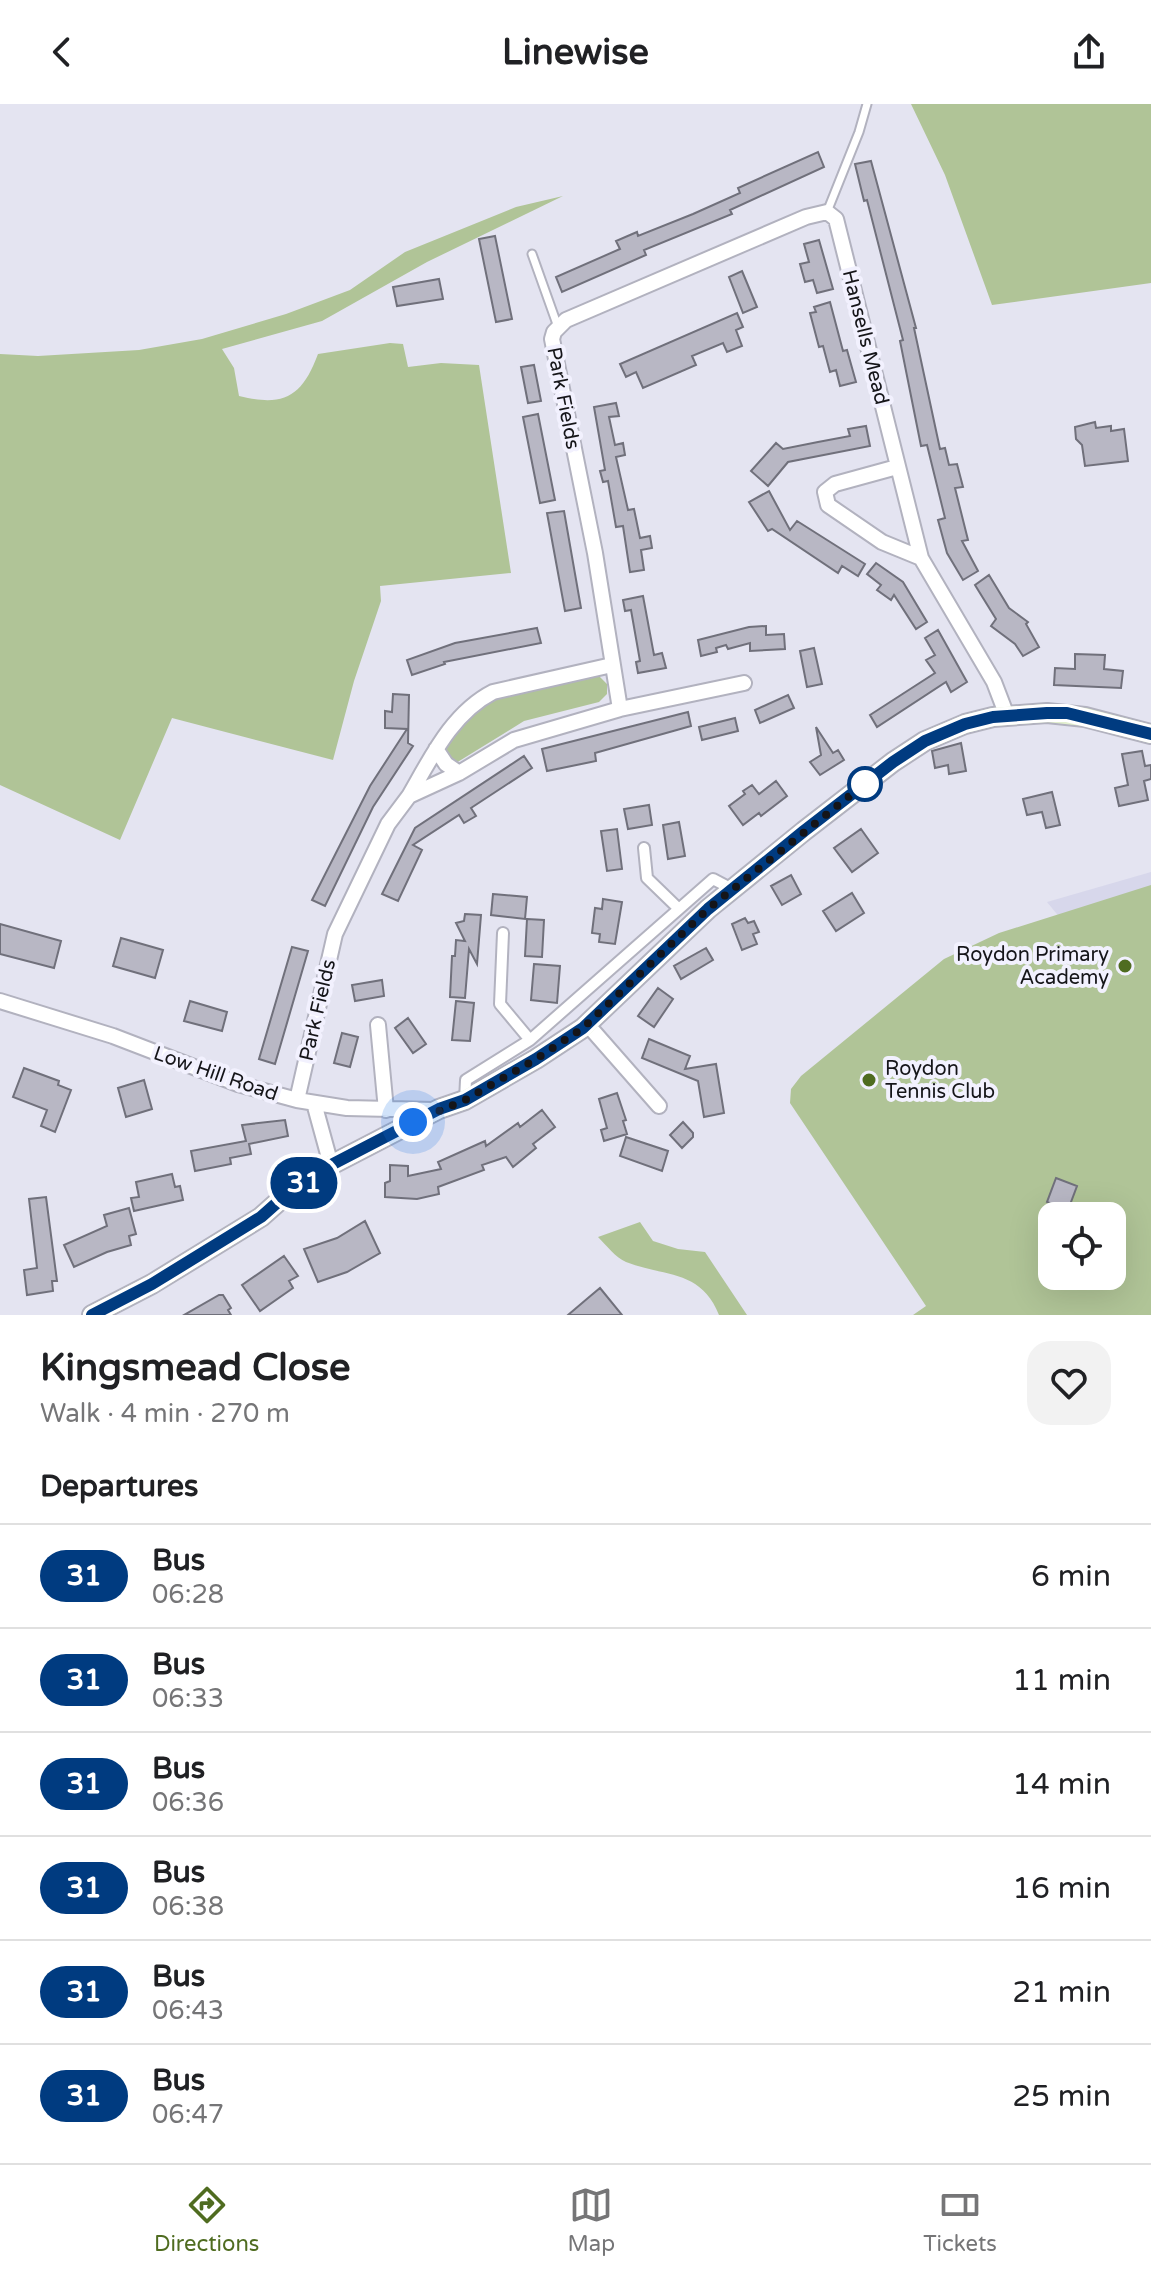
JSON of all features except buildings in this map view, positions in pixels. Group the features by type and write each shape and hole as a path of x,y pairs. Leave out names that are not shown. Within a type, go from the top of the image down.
{"main road":[{"path":"92,1315 152,1284 261,1217 288,1193 331,1165 439,1109 465,1100 536,1059 587,1024 708,909 893,762 925,741 965,724 1007,716 1067,713 1151,734"}],"street":[{"name":"Park Fields","path":"620,709 595,553 552,339 566,320 792,223 827,212"},
{"name":"Hansells Mead","path":"827,212 836,219 921,558 986,668 1007,716"},
{"path":"897,467 835,484 825,492 828,505 882,542 921,558"},
{"name":"Park Fields","path":"297,1100 335,934 388,824 409,796 436,749 463,713 477,700 493,692 612,665"},
{"name":"Park Fields","path":"409,796 459,773 514,740 620,709 744,683"},
{"path":"436,749 446,764 459,773"},
{"path":"644,848 647,878 679,909"},
{"path":"465,1100 466,1080 530,1040 713,879 732,889"},
{"path":"503,933 500,1004 530,1040"},
{"name":"Low Hill Road","path":"0,1001 113,1036 238,1084 297,1100 347,1108 439,1109"},
{"path":"587,1024 659,1106"},
{"path":"378,1025 386,1110"},
{"path":"314,1103 331,1165"}],"lane":[{"path":"827,212 867,104"},
{"path":"532,254 558,327"}],"shaded area":[{"name":"Roydon Primary Academy","path":"1151,872 1151,1028 1047,902"}],"green space":[{"path":"911,104 1151,104 1151,283 992,305 945,175"},
{"path":"563,196 427,262 322,321 222,349 234,368 239,396 268,400 280,399 298,389 318,354 390,343 403,344 408,367 441,363 479,365 511,573 380,586 381,601 354,681 333,760 172,718 120,840 0,785 0,354 38,356 139,350 202,339 286,314 350,290 405,252 516,207"},
{"path":"597,674 607,684 607,694 599,702 524,721 456,763 443,751 477,700"},
{"path":"1151,885 1151,1315 913,1315 926,1306 790,1103 791,1089 801,1076 944,959 999,933"},
{"path":"640,1222 653,1241 678,1249 705,1252 747,1315 719,1315 702,1289 692,1282 626,1262 598,1237"}],"bus line":[{"name":"31","path":"92,1315 152,1284 261,1217 288,1193 331,1165 439,1109 465,1100 583,1028 708,909 893,762 925,741 965,724 993,717 1047,713 1067,713 1151,734"}],"place":[{"name":"Roydon Primary Academy","path":"1125,966"},
{"name":"Roydon Tennis Club","path":"869,1080"}],"route":[{"path":"413,1122 465,1100 583,1028 708,909 871,779 865,784"}]}
